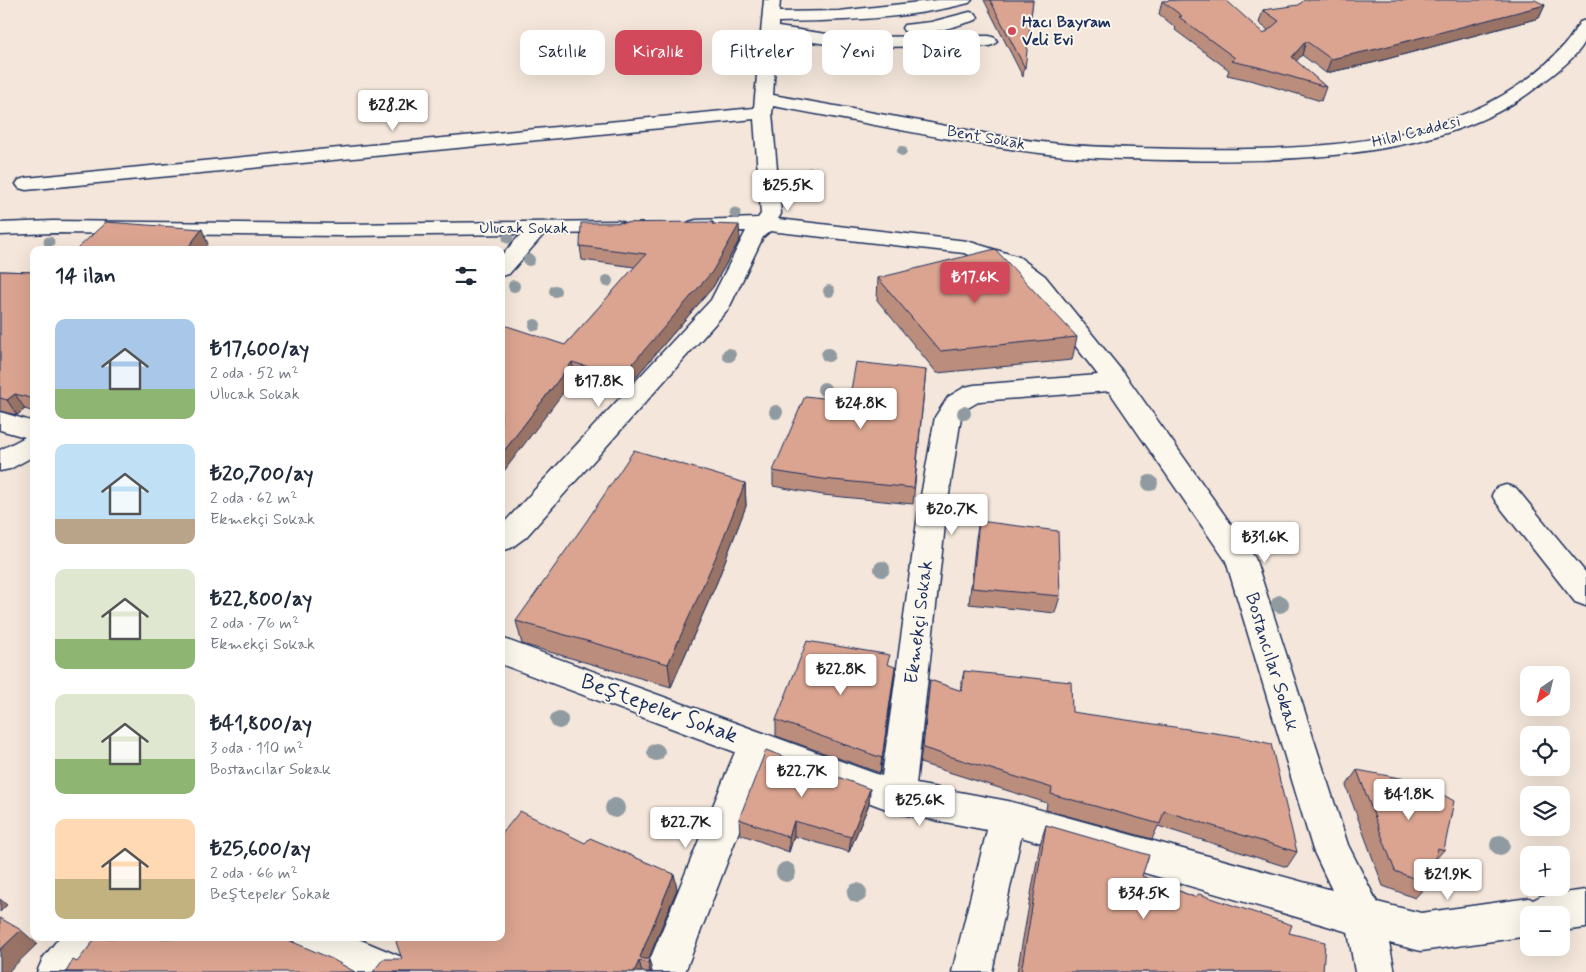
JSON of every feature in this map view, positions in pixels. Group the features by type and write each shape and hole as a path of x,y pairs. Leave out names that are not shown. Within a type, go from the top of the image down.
{"street":[{"path":"505,537 516,530 721,303 754,234 771,214 763,106 772,0"},
{"path":"770,24 930,6 964,0"},
{"path":"770,24 931,27 970,17"},
{"path":"770,24 848,42 990,41"},
{"name":"Hilal Caddesi","path":"1210,156 1326,151 1405,138 1463,121 1499,106 1526,88 1562,58 1581,36 1586,25"},
{"name":"Bent Sokak","path":"26,184 763,106 1053,149 1210,156"},
{"path":"676,226 764,224"},
{"name":"Bostancılar Sokak","path":"764,224 967,247 1011,262 1037,281 1117,382 1240,558 1331,850 1365,918 1375,972"},
{"name":"Ulucak Sokak","path":"0,229 53,227 342,230 637,227"},
{"path":"505,265 538,228"},
{"path":"328,246 342,230"},
{"name":"Ekmekçi Sokak","path":"897,797 933,507 948,417 957,403 974,393 1117,382"},
{"path":"0,420 30,430"},
{"path":"0,462 30,446"},
{"path":"1506,495 1586,594"},
{"name":"Beştepeler Sokak","path":"505,652 897,797 1008,818 1421,932 1520,918"},
{"path":"665,972 754,744"},
{"path":"972,972 1008,818"},
{"path":"1570,911 1586,909"},
{"path":"57,972 81,941"},
{"path":"319,941 390,972"}],"building":[{"path":"990,0 1033,0 1025,68"},
{"path":"1226,0 1264,34 1279,21 1263,10 1299,5 1304,0 1535,0 1545,5 1377,49 1331,59 1306,41 1292,57 1326,87 1231,61 1235,58 1179,17 1182,16 1162,1"},
{"path":"106,222 202,229 189,246 80,246"},
{"path":"713,222 712,224 739,225 712,272 621,377 572,362 505,450 505,325 565,345 646,254 580,246 581,223"},
{"path":"995,249 1077,337 940,351 878,278"},
{"path":"0,271 30,272 30,398 15,394 7,400 0,398"},
{"path":"856,362 926,370 914,488 823,479 773,471 805,396 849,401"},
{"path":"634,450 745,483 715,559 668,664 516,621"},
{"path":"979,521 1058,531 1060,596 972,588"},
{"path":"807,641 890,655 887,664 895,667 882,758 776,720"},
{"path":"964,671 1071,682 1072,712 1242,737 1271,744 1297,852 1164,811 1160,824 1051,794 1052,788 923,748 930,680 962,691"},
{"path":"766,750 870,789 851,837 794,821 789,837 739,819"},
{"path":"1357,770 1421,782 1454,801 1444,850 1438,848 1428,884 1395,871"},
{"path":"520,811 585,843 590,838 674,874 640,957 642,959 649,959 648,963 639,961 634,972 373,972 383,959 402,959 397,941 505,941 505,830"},
{"path":"1046,825 1149,855 1142,876 1194,897 1199,894 1292,925 1289,933 1325,942 1323,972 1021,972"},
{"path":"0,918 21,930 0,950"},
{"path":"94,941 291,941 332,959 355,972 66,972 73,960 77,962"}],"place":[{"name":"Hacı Bayram Veli Evi","path":"1012,31"}]}
